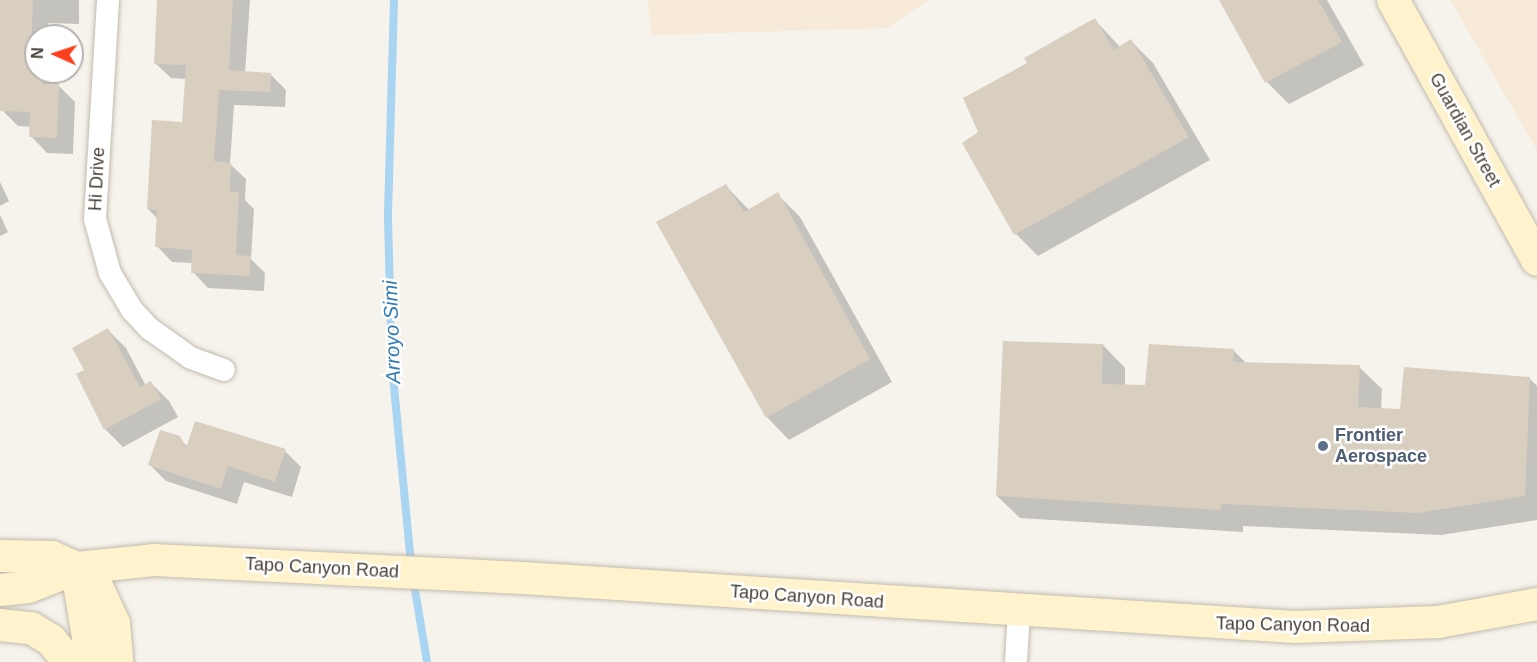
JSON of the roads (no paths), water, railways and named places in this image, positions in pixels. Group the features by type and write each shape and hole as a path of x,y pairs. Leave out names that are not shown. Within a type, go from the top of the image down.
{"street":[{"name":"Hi Drive","path":"108,0 95,219 110,273 132,310 150,329 191,358 224,370"},
{"name":"Guardian Street","path":"1393,0 1537,260"},
{"name":"Tapo Canyon Road","path":"0,556 52,557 77,568"},
{"name":"Tapo Canyon Road","path":"0,590 28,587 77,568 154,560 326,567 1019,612 1295,627 1377,627 1438,622 1537,604"},
{"path":"77,568 92,662"},
{"path":"77,568 98,589 114,624 117,662"},
{"path":"1016,662 1019,612"},
{"path":"0,625 31,628 51,640 69,662"}],"waterway":[{"name":"Arroyo Simi","path":"394,0 388,217 392,366 411,565"},
{"name":"Arroyo Simi","path":"413,578 427,662"}],"place":[{"name":"Frontier Aerospace","path":"1323,446"}]}
